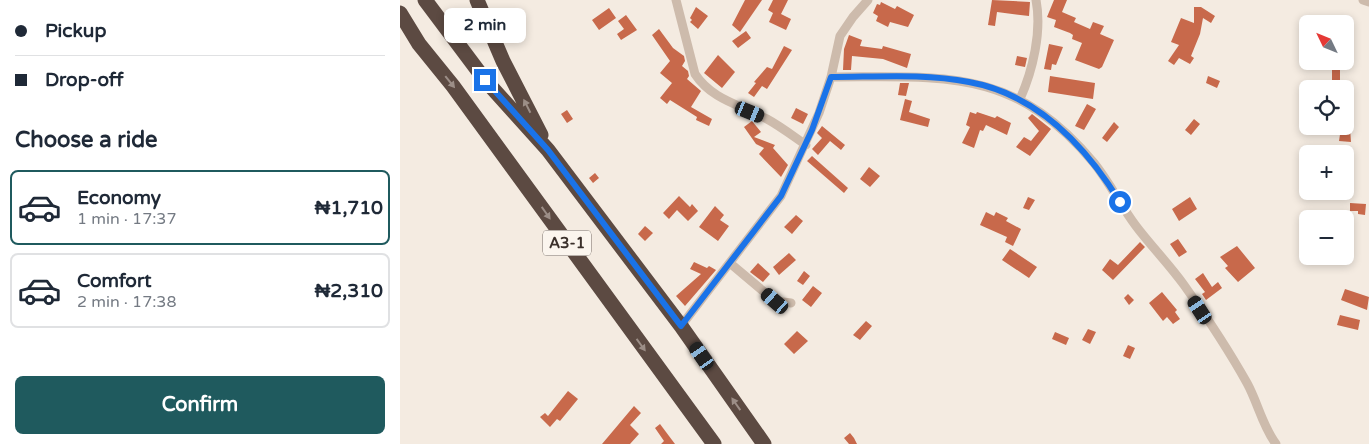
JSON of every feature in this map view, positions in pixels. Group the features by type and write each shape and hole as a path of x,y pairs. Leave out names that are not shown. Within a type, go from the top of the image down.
{"highway":[{"name":"A3-1","path":"425,0 485,80 548,150 681,326 764,444"},
{"path":"477,0 503,61 548,150"},
{"name":"A3-1","path":"400,13 419,44 465,102 714,444"},
{"path":"400,27 419,44"}],"street":[{"path":"676,0 696,74 700,82 734,106 767,119 806,145"},
{"path":"681,326 773,209 806,145 831,77 840,36 868,0"},
{"path":"1020,99 1030,72 1036,37 1038,11 1036,0"},
{"path":"1363,0 1369,2"},
{"path":"831,77 914,77 969,82 1020,99 1054,122 1094,164 1135,225 1183,284 1248,384 1265,430 1276,444"},
{"path":"731,264 775,301 791,303"}],"building":[{"path":"745,0 762,0 740,32 732,25"},
{"path":"773,0 788,0 781,14 791,19 786,30 769,22 773,13 768,10"},
{"path":"992,0 1030,2 1029,16 997,12 995,26 988,25"},
{"path":"1054,0 1067,0 1062,12 1076,18 1074,22 1090,29 1093,22 1104,26 1100,34 1114,40 1102,67 1099,69 1075,60 1082,43 1072,39 1073,35 1070,33 1054,27 1056,20 1047,17"},
{"path":"881,2 895,9 897,6 914,15 908,27 890,22 888,27 876,21 878,16 873,13 877,4 880,5"},
{"path":"696,7 708,16 698,29 690,22"},
{"path":"1194,7 1201,7 1215,16 1211,23 1203,18 1200,34 1191,56 1194,58 1190,64 1179,58 1174,65 1168,61 1179,45 1171,42 1181,18 1194,23"},
{"path":"609,8 616,18 599,30 592,20"},
{"path":"626,15 637,30 621,40 617,34 624,29 618,21"},
{"path":"659,29 673,48 684,56 685,61 682,66 688,71 689,76 687,79 701,91 691,107 712,119 709,126 696,120 697,117 670,100 667,104 660,98 672,83 660,73 670,61 652,35"},
{"path":"746,31 751,38 738,48 732,41"},
{"path":"849,35 862,40 860,46 882,49 883,46 911,54 907,68 883,59 852,56 851,70 843,70 844,49"},
{"path":"1049,44 1063,47 1056,65 1052,64 1051,70 1044,69"},
{"path":"784,46 792,50 767,89 762,86 754,97 748,93 756,83 754,82 767,67 772,69"},
{"path":"718,55 735,72 722,88 704,73"},
{"path":"1017,56 1027,58 1025,67 1015,65"},
{"path":"1332,70 1340,70 1340,80 1332,80"},
{"path":"1050,76 1095,83 1093,99 1048,92"},
{"path":"1208,76 1220,81 1217,88 1206,83"},
{"path":"900,83 909,83 906,96 898,95"},
{"path":"905,99 912,101 909,112 930,119 928,127 900,120"},
{"path":"1087,104 1096,109 1084,130 1075,126"},
{"path":"796,108 808,114 803,124 791,118"},
{"path":"567,110 573,119 567,123 561,114"},
{"path":"970,112 976,114 977,112 995,118 997,116 1011,123 1007,135 986,125 983,131 980,130 974,148 962,143 970,127 966,125"},
{"path":"1032,114 1051,129 1030,156 1016,147 1024,137 1031,141 1039,131 1028,118"},
{"path":"1194,119 1200,124 1191,135 1185,130"},
{"path":"752,121 761,132 754,137 775,145 773,148 788,165 781,177 759,154 764,148 756,144 744,127"},
{"path":"1114,122 1119,127 1107,142 1102,138"},
{"path":"822,126 845,145 841,150 830,141 818,155 812,149 822,138 817,133"},
{"path":"1340,135 1350,135 1351,142 1339,141"},
{"path":"812,156 848,188 844,193 807,161"},
{"path":"869,167 880,176 870,187 860,179"},
{"path":"595,173 599,178 593,183 589,178"},
{"path":"679,196 690,207 692,204 698,211 688,221 677,210 669,219 663,213"},
{"path":"1028,197 1035,200 1029,210 1023,208"},
{"path":"1190,197 1197,209 1179,221 1172,209"},
{"path":"1350,203 1366,204 1365,215 1358,214 1358,211 1350,210"},
{"path":"715,206 724,215 720,220 729,226 718,241 699,227"},
{"path":"986,212 994,216 996,212 1008,218 1006,221 1021,229 1013,246 1005,242 1007,237 980,225"},
{"path":"796,215 803,221 792,234 784,227"},
{"path":"645,226 653,233 645,241 638,234"},
{"path":"1178,239 1187,252 1179,257 1170,244"},
{"path":"1140,242 1145,247 1113,280 1102,270 1110,259 1118,265"},
{"path":"1237,246 1255,268 1238,282 1225,268 1228,266 1220,257"},
{"path":"1010,249 1037,267 1029,278 1002,260"},
{"path":"789,253 796,260 779,275 773,267"},
{"path":"694,262 716,270 685,306 676,296 701,274 690,269"},
{"path":"758,263 770,274 763,282 750,272"},
{"path":"804,271 810,276 803,285 797,281"},
{"path":"1203,273 1212,287 1218,282 1222,288 1206,300 1202,294 1205,292 1195,279"},
{"path":"813,286 822,293 811,307 802,300"},
{"path":"1345,289 1369,297 1367,310 1341,300"},
{"path":"1162,292 1177,310 1175,312 1180,319 1173,324 1167,317 1163,321 1149,303"},
{"path":"1128,294 1134,300 1129,305 1124,298"},
{"path":"1340,315 1360,320 1358,330 1337,325"},
{"path":"866,321 872,326 860,340 853,335"},
{"path":"1088,329 1096,332 1090,344 1082,340"},
{"path":"797,331 808,341 794,354 784,344"},
{"path":"1055,332 1069,338 1066,345 1052,339"},
{"path":"1128,345 1135,348 1130,359 1123,356"},
{"path":"568,391 578,399 560,421 557,419 550,427 540,417 545,413 548,416"},
{"path":"634,406 641,413 630,425 639,434 630,444 602,444"},
{"path":"660,424 675,444 661,444 664,441 655,428"},
{"path":"850,433 857,444 849,444 844,438"}],"route":[{"path":"485,80 548,150 660,301 681,326 731,264 781,196 812,130 831,77 947,79 969,82 998,90 1020,99 1044,114 1065,132 1094,164 1120,202"}]}
